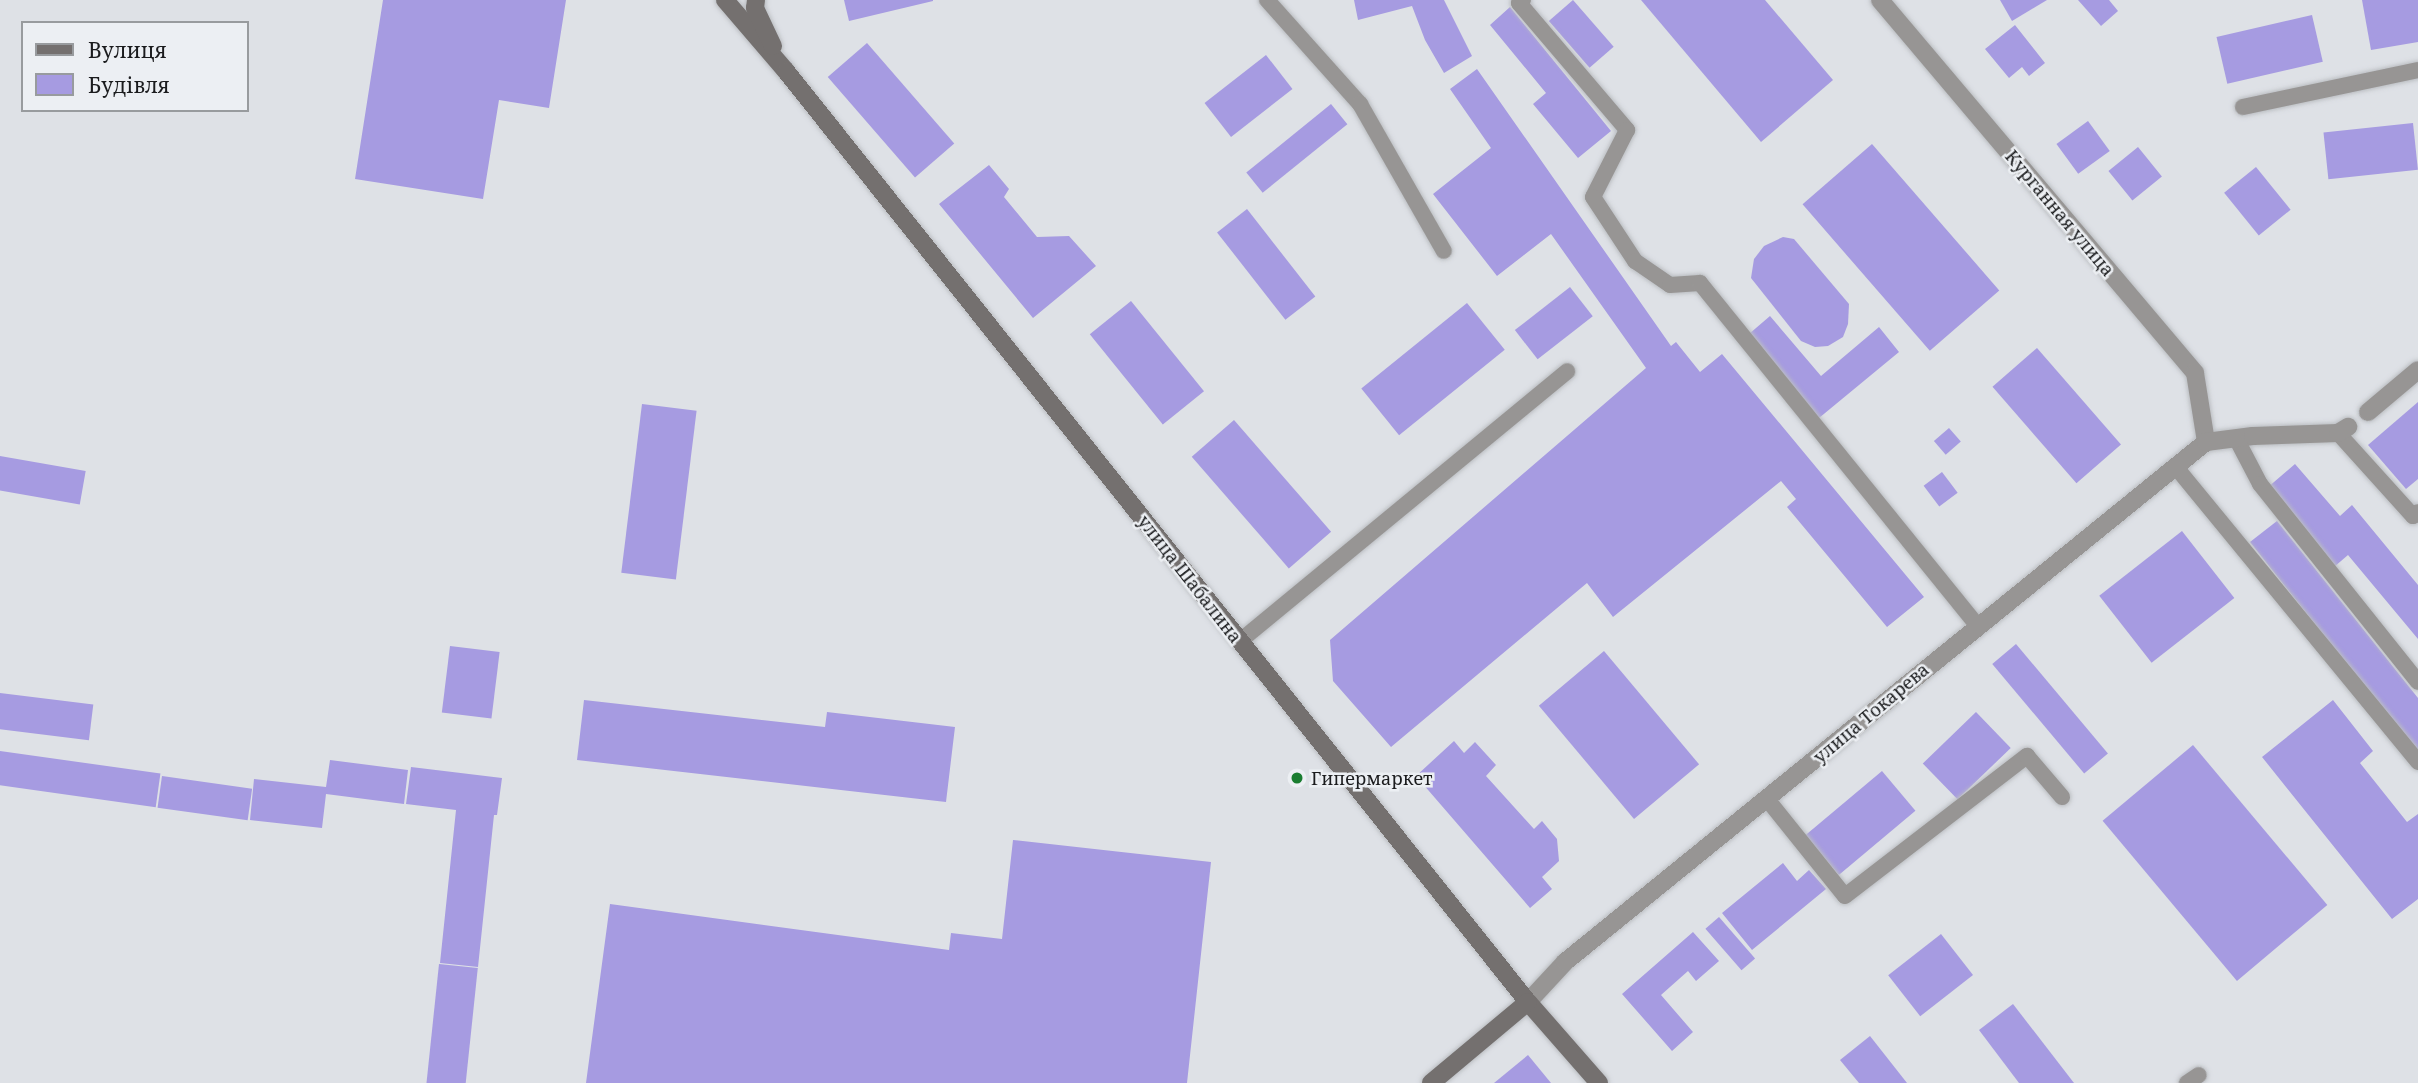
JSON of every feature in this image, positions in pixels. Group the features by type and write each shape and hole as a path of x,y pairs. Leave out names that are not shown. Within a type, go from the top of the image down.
{"main road":[{"name":"улица Шабалина","path":"756,0 755,8 786,71"},
{"name":"улица Шабалина","path":"728,2 786,71 1528,1003 1599,1083"},
{"name":"улица Токарева","path":"1431,1083 1528,1003"}],"street":[{"name":"Курганная улица","path":"1880,0 2195,373 2206,442"},
{"path":"2368,412 2418,370"},
{"path":"2206,442 2343,430"},
{"name":"улица Токарева","path":"1528,1003 1565,962 1977,625 2206,442"}],"lane":[{"path":"1267,0 1360,104 1444,251"},
{"path":"1523,0 1519,3 1626,131 1593,197 1635,261 1670,285 1700,283 1977,625"},
{"path":"2243,107 2418,70"},
{"path":"1240,641 1567,371"},
{"path":"2343,430 2413,516 2418,512"},
{"path":"2236,438 2260,484 2418,682"},
{"path":"2175,466 2418,762"},
{"path":"1767,799 1845,896 2027,756 2062,797"}],"building":[{"path":"383,0 566,0 549,108 499,100 483,199 355,179"},
{"path":"844,0 933,0 933,1 849,21"},
{"path":"1354,0 1444,0 1472,56 1444,73 1425,40 1412,6 1358,20"},
{"path":"1573,0 1614,47 1590,68 1549,21"},
{"path":"1641,0 1765,0 1833,80 1761,142"},
{"path":"2000,0 2047,0 2012,21"},
{"path":"2078,0 2109,0 2118,11 2101,26"},
{"path":"2362,0 2418,0 2418,42 2371,50"},
{"path":"1510,7 1611,131 1578,158 1533,104 1546,93 1490,25"},
{"path":"2312,15 2323,62 2227,84 2217,37"},
{"path":"2015,25 2045,63 2029,76 2022,67 2009,78 1985,49"},
{"path":"867,43 954,143 915,177 828,77"},
{"path":"1266,55 1292,89 1231,137 1205,103"},
{"path":"1477,69 1671,346 1676,342 1700,372 1722,354 1924,597 1887,627 1787,507 1796,499 1781,481 1613,617 1587,583 1391,747 1333,681 1330,640 1646,368 1551,234 1497,276 1433,194 1491,148 1450,89"},
{"path":"1331,104 1347,124 1263,193 1246,173"},
{"path":"2088,121 2110,151 2078,174 2056,144"},
{"path":"2413,123 2418,170 2328,179 2323,132"},
{"path":"1872,144 1999,290 1930,351 1803,204"},
{"path":"2138,147 2162,177 2132,200 2108,171"},
{"path":"989,165 1009,189 1004,197 1037,237 1069,236 1096,266 1033,318 939,204"},
{"path":"2256,167 2291,210 2259,236 2224,193"},
{"path":"1247,209 1315,296 1285,320 1217,232"},
{"path":"1783,237 1794,239 1849,304 1848,324 1843,337 1828,346 1815,347 1801,341 1751,278 1754,259 1764,246"},
{"path":"1570,287 1593,316 1538,359 1515,330"},
{"path":"1131,301 1204,391 1163,425 1090,334"},
{"path":"1467,303 1505,350 1399,435 1361,389"},
{"path":"1770,316 1821,376 1879,327 1899,352 1819,418 1749,334"},
{"path":"2037,348 2121,445 2076,483 1992,387"},
{"path":"2418,402 2418,479 2406,489 2368,445"},
{"path":"642,404 697,411 676,579 621,573"},
{"path":"1234,420 1331,532 1289,568 1192,457"},
{"path":"1949,428 1961,442 1946,455 1934,441"},
{"path":"0,456 86,471 80,505 0,491"},
{"path":"2295,464 2340,516 2352,505 2418,585 2418,639 2348,555 2334,567 2267,488"},
{"path":"1942,472 1958,493 1939,507 1924,486"},
{"path":"2277,521 2418,698 2418,754 2250,542"},
{"path":"2182,531 2234,598 2152,663 2099,596"},
{"path":"2016,644 2108,754 2084,773 1992,664"},
{"path":"450,646 500,652 491,719 442,713"},
{"path":"1604,651 1699,764 1634,819 1539,706"},
{"path":"0,693 93,704 89,740 0,729"},
{"path":"584,700 825,727 827,712 955,727 946,802 577,760"},
{"path":"2333,700 2373,751 2360,763 2407,822 2418,814 2418,899 2392,919 2262,757"},
{"path":"1976,712 2011,748 1958,799 1923,763"},
{"path":"1454,741 1464,753 1475,742 1496,765 1486,776 1534,829 1542,821 1557,839 1559,861 1542,877 1552,889 1530,908 1416,776"},
{"path":"2193,745 2327,905 2237,981 2103,821"},
{"path":"0,751 160,774 156,807 0,785"},
{"path":"330,760 408,770 404,804 326,794 322,828 250,820 254,779 326,787"},
{"path":"411,767 502,778 497,815 494,815 478,967 440,963 456,810 406,804"},
{"path":"1882,771 1915,811 1839,875 1805,835"},
{"path":"162,776 252,789 248,820 158,808"},
{"path":"1013,840 1211,862 1187,1083 586,1083 610,904 949,950 951,933 1002,939"},
{"path":"1783,863 1797,881 1809,870 1826,889 1752,950 1722,913"},
{"path":"1719,917 1755,959 1741,970 1705,929"},
{"path":"1693,932 1719,961 1696,981 1688,971 1661,995 1693,1032 1672,1051 1622,994"},
{"path":"1941,934 1973,975 1920,1016 1888,975"},
{"path":"439,964 478,968 466,1083 426,1083"},
{"path":"2013,1004 2074,1083 2019,1083 1979,1030"},
{"path":"1870,1036 1907,1083 1859,1083 1840,1060"},
{"path":"1528,1055 1551,1083 1494,1083"}],"place":[{"name":"Гипермаркет","path":"1297,778"}]}
